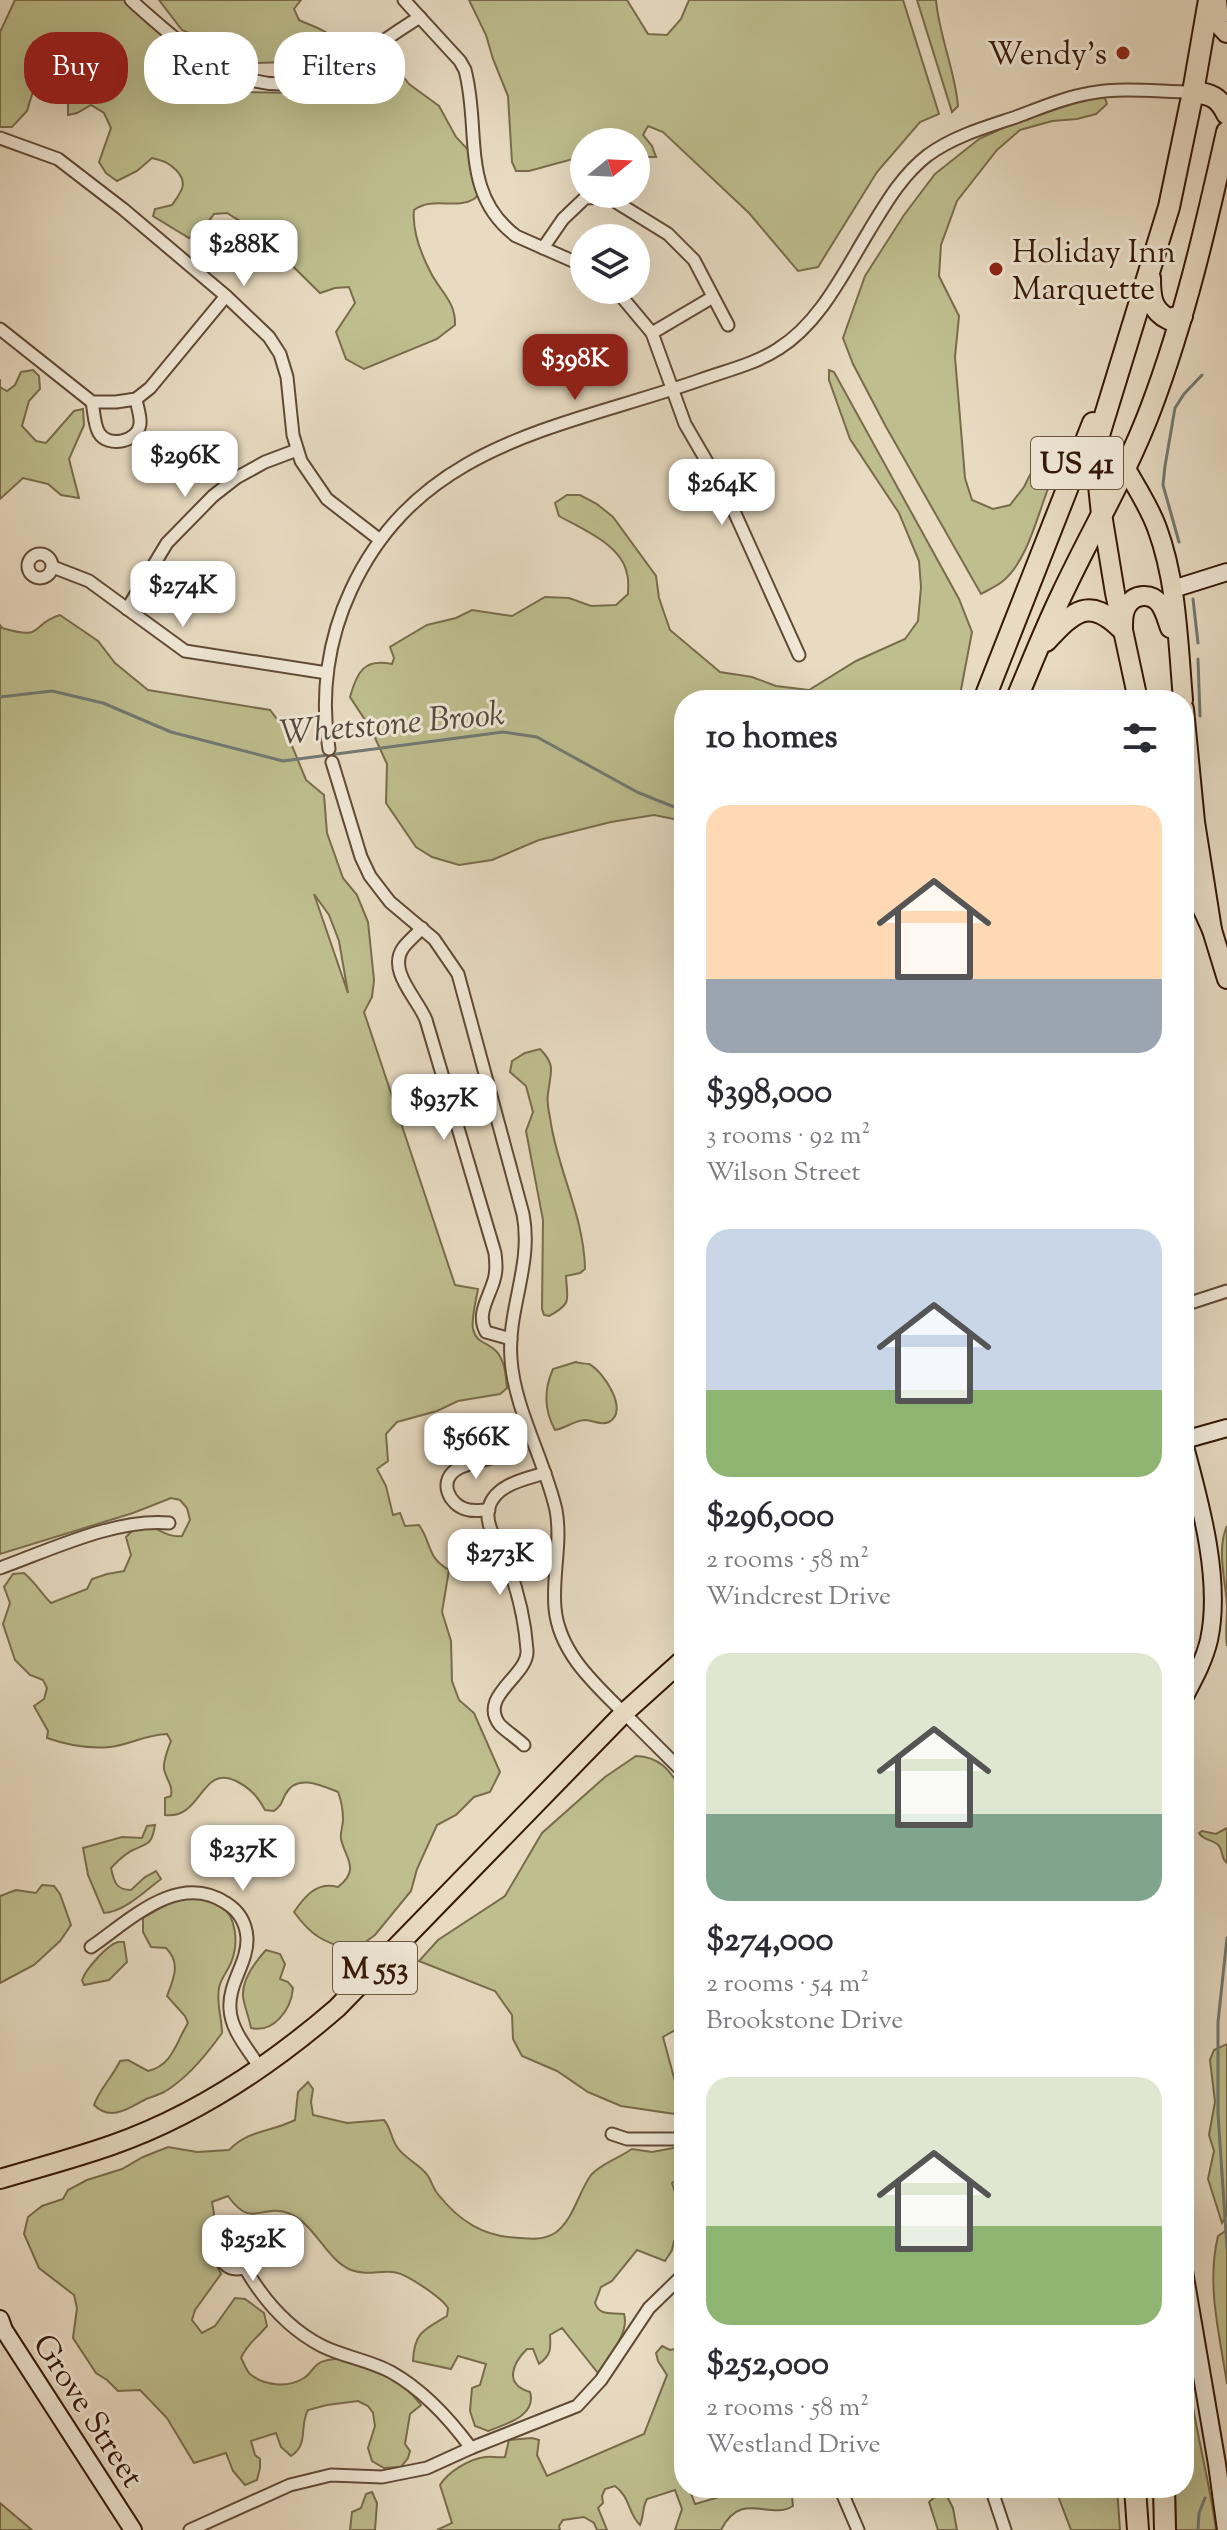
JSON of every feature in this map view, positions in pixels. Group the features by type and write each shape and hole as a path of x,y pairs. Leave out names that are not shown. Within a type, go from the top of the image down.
{"highway":[{"name":"US 41","path":"988,690 1134,319 1169,207 1209,0"},
{"path":"1216,0 1218,22 1227,32"},
{"path":"1193,92 1210,94 1218,99 1227,114"},
{"name":"US 41","path":"1020,690 1061,596 1150,410 1182,316 1227,132"},
{"path":"1149,270 1151,300 1158,313 1169,319 1182,316"},
{"path":"1102,514 1096,457 1099,435 1134,319"},
{"path":"1038,650 1062,625 1082,612 1101,612 1122,629"},
{"path":"1136,2498 1138,2530"},
{"path":"1164,2498 1165,2530"}],"main road":[{"path":"1125,467 1156,526 1167,557 1182,690"},
{"path":"1102,514 1136,690"},
{"path":"1122,629 1127,605 1137,597 1153,597 1161,606 1179,653"},
{"path":"1194,813 1212,930"},
{"path":"1194,890 1212,930 1227,979"},
{"name":"M 553","path":"0,2179 113,2145 154,2128 197,2107 260,2068 337,2008 624,1713 674,1668"}],"street":[{"path":"131,0 218,68 247,79 284,84 313,79 332,71 420,17"},
{"path":"404,0 460,61 466,73 476,172 485,200 508,230 570,260"},
{"path":"329,749 327,673 333,635 345,603 358,573 380,540 406,510 435,484 483,454 529,435 673,389 775,351 793,339 824,304 899,184 929,154 956,138 1089,93 1119,90 1193,92"},
{"path":"0,138 58,159 123,209 226,296 269,337 280,354 287,377 301,461 327,499 380,540"},
{"path":"543,248 563,219 585,198 608,197 668,234 694,260 728,325"},
{"path":"0,329 92,402 116,402 136,399 150,388 226,296"},
{"path":"652,333 713,297"},
{"path":"628,304 652,333 685,424 728,498 799,655"},
{"path":"92,402 98,433 106,440 126,440 136,434 140,424 136,399"},
{"path":"127,609 167,543 213,496 236,478 265,462 297,450"},
{"path":"53,567 89,581 185,651 327,673"},
{"path":"1173,589 1227,572"},
{"path":"332,762 361,857 370,876 390,902 445,952 458,974 523,1214 525,1263 511,1339 511,1359 516,1389 556,1511 560,1542 555,1611 563,1636 572,1657 595,1685 674,1763"},
{"path":"422,928 403,948 398,964 400,974 426,1020 495,1253 495,1278 481,1323 486,1332 511,1339"},
{"path":"1194,1302 1227,1291"},
{"path":"1194,1438 1227,1428"},
{"path":"489,1510 469,1510 460,1506 446,1491 446,1481 450,1474 460,1468 510,1453"},
{"path":"524,1745 499,1724 495,1713 495,1703 500,1693 525,1664 527,1654 523,1613 509,1566 488,1518 489,1506 504,1488 545,1473"},
{"path":"1194,1487 1208,1551 1212,1602 1206,1653 1194,1680"},
{"path":"0,1568 112,1528 148,1521 169,1523"},
{"path":"91,1947 171,1895 205,1893 231,1906 242,1919 247,1941 245,1957 230,1995 231,2020 260,2068"},
{"path":"612,2134 627,2139 674,2139"},
{"path":"245,2268 259,2293 297,2330 322,2346 367,2360 411,2385 430,2400 471,2448"},
{"path":"190,2530 290,2485 331,2475 382,2477 427,2468 577,2406 601,2380 649,2308 674,2284"},
{"name":"Grove Street","path":"0,2319 4,2330 133,2530"},
{"path":"1194,2322 1222,2463 1226,2530"},
{"path":"844,2498 858,2530"},
{"path":"994,2498 1005,2530"}],"green space":[{"path":"15,0 124,0 161,32 144,32 144,104 258,104 258,92 274,93 274,104 405,104 405,79 439,106 456,137 472,154 483,188 467,202 429,204 414,210 414,226 421,250 450,303 455,325 437,339 364,369 346,359 336,332 355,303 349,287 320,293 259,233 227,213 214,214 203,229 189,238 153,216 155,209 172,205 182,188 180,175 168,163 152,158 137,171 117,181 106,173 99,162 111,128 104,113 91,105 68,115 68,105 128,104 128,32 24,32 24,104 29,104 27,111 12,127 0,127 0,32"},
{"path":"159,0 301,0 294,9 299,20 325,32 274,32 274,62 258,63 258,32 182,30"},
{"path":"469,0 627,0 648,34 667,35 681,19 689,0 903,0 939,114 920,122 877,172 818,267 798,271 749,213 663,132 648,126 570,128 570,160 529,171 516,171 512,162 508,96 486,35"},
{"path":"917,0 936,0 958,106 952,112"},
{"path":"1090,96 1105,98 1107,104 1096,114 1020,130 997,150 957,201 941,245 939,276 959,316 955,357 965,478 972,500 993,509 1010,505 1024,487 1040,455 1055,443 1061,448 1059,465 1019,562 1003,581 981,594 885,425 843,338 865,276 935,174 979,139 1040,111"},
{"path":"650,144 652,146 656,157 650,157"},
{"path":"33,370 39,376 40,389 29,401 22,426 36,441 46,443 74,411 83,409 84,425 69,459 79,498 61,495 48,484 23,478 0,499 0,387 7,391 15,385 21,372"},
{"path":"829,370 834,372 959,599 972,632 961,690 809,690 856,661 905,639 918,621 921,587 919,561 899,513 850,439 829,380"},
{"path":"567,495 580,495 613,517 656,576 659,598 670,630 720,672 752,677 776,686 809,690 674,690 674,819 654,815 611,822 539,840 492,860 459,865 432,857 416,847 386,803 387,764 371,729 350,697 363,669 375,663 392,664 394,658 390,647 427,625 456,618 472,610 512,616 545,597 569,598 591,606 616,605 628,594 628,579 618,555 600,539 559,516 555,503"},
{"path":"60,615 98,641 115,663 148,690 270,710 286,731 306,780 324,795 327,833 343,878 357,895 368,922 374,980 372,997 364,1012 455,1285 478,1289 474,1334 496,1351 504,1369 507,1388 500,1394 458,1401 437,1411 397,1422 386,1434 388,1461 377,1469 386,1486 393,1515 400,1513 405,1526 419,1525 436,1560 449,1570 442,1612 451,1641 452,1681 459,1700 474,1713 500,1772 490,1792 474,1797 456,1815 437,1825 417,1869 411,1891 375,1935 353,1951 319,1938 294,1912 312,1891 324,1886 338,1887 349,1875 350,1863 341,1839 343,1816 338,1792 317,1784 296,1784 274,1811 265,1810 257,1797 238,1782 216,1779 187,1809 165,1815 165,1798 171,1796 164,1769 171,1741 167,1734 102,1747 78,1746 47,1738 48,1731 34,1706 44,1699 47,1688 43,1680 30,1675 15,1660 3,1624 10,1603 4,1587 13,1574 24,1573 51,1603 87,1589 92,1579 124,1571 131,1555 126,1537 135,1530 148,1526 166,1534 182,1536 190,1520 187,1508 180,1500 171,1498 133,1513 0,1554 0,625 26,633 36,630","holes":["314,894 329,915 339,941 348,993"]},
{"path":"540,1049 551,1065 548,1109 576,1213 585,1269 566,1276 567,1300 562,1308 549,1316 544,1315 542,1309 543,1220 526,1131 533,1112 526,1086 510,1072 512,1061"},
{"path":"576,1362 589,1364 601,1374 616,1401 615,1417 606,1423 585,1420 555,1430 547,1407 550,1377 553,1369"},
{"path":"1227,1526 1227,1607 1222,1545"},
{"path":"636,1756 659,1763 674,1778 674,2031 663,2037 674,2078 674,2114 621,2106 522,2056 513,2039 512,2015 495,1991 419,1961 438,1940 505,1896 542,1833 605,1777"},
{"path":"155,1825 149,1842 127,1854 111,1868 116,1884 126,1890 131,1890 156,1871 161,1879 127,1905 104,1913 88,1875 83,1848 122,1837 142,1838 147,1826"},
{"path":"1227,1828 1227,1863 1219,1846 1199,1833 1216,1834"},
{"path":"42,1885 54,1886 60,1894 71,1925 60,1941 34,1965 0,1983 0,1896 16,1890 36,1893"},
{"path":"191,1898 218,1904 233,1924 234,1954 218,1994 222,2033 189,2073 172,2087 120,2112 100,2110 94,2105 120,2061 128,2060 148,2071 156,2068 173,2052 188,2023 167,1996 174,1977 175,1965 171,1954 166,1948 151,1947 143,1932 143,1918 176,1899"},
{"path":"118,1942 124,1942 127,1962 109,1980 84,1985 82,1980 92,1964"},
{"path":"266,1950 280,1954 285,1964 280,1979 293,1988 292,1996 285,2012 274,2023 259,2029 251,2028 243,1990 250,1971"},
{"path":"1227,2044 1227,2215 1222,2223 1208,2179 1214,2151 1209,2135 1215,2102 1210,2060 1214,2050"},
{"path":"308,2082 313,2089 313,2115 347,2123 384,2120 397,2147 425,2172 437,2193 454,2212 483,2231 507,2237 538,2238 555,2233 567,2221 586,2182 604,2164 632,2149 652,2152 674,2148 672,2250 665,2261 637,2250 612,2281 601,2287 595,2303 597,2307 603,2312 624,2314 625,2321 617,2345 598,2373 562,2328 550,2335 549,2351 539,2364 533,2349 527,2349 518,2360 513,2379 530,2392 531,2400 525,2413 488,2431 475,2426 470,2411 472,2388 480,2385 486,2364 458,2356 451,2369 413,2361 418,2337 447,2316 448,2308 444,2304 399,2273 363,2273 342,2265 306,2225 288,2213 271,2211 250,2214 236,2206 228,2196 212,2202 214,2214 205,2242 221,2274 195,2310 192,2320 202,2333 215,2326 235,2298 245,2299 264,2313 267,2326 241,2358 250,2374 269,2383 298,2381 316,2365 328,2360 354,2361 380,2370 403,2386 421,2405 410,2414 405,2444 410,2451 408,2458 401,2467 384,2468 372,2461 368,2448 375,2426 373,2413 368,2406 358,2401 327,2405 308,2410 302,2441 297,2452 291,2456 281,2447 276,2433 251,2441 255,2455 260,2459 260,2468 257,2480 245,2485 233,2471 226,2453 194,2463 167,2418 140,2390 118,2391 96,2373 73,2338 77,2308 74,2295 39,2268 24,2234 28,2217 42,2206 63,2199 68,2190 87,2180 122,2169 168,2147 197,2152 229,2150 245,2138 295,2120 298,2092"},
{"path":"1227,2230 1227,2384 1215,2310 1213,2273 1218,2236"},
{"path":"662,2346 674,2349 674,2490 647,2499 640,2525 624,2495 615,2486 605,2489 603,2503 598,2508 607,2530 597,2530 594,2523 584,2517 563,2520 560,2530 437,2530 452,2523 440,2485 444,2480 472,2460 505,2457 509,2440 539,2440 537,2455 547,2476 644,2434 667,2375 656,2353"},
{"path":"1194,2410 1216,2530 1176,2530 1175,2498 1194,2498"},
{"path":"372,2492 377,2503 375,2530 350,2530 352,2512 361,2508 366,2494"},
{"path":"678,2498 693,2498 695,2504 716,2498 792,2498 793,2506 784,2510 747,2508 737,2511 721,2530 675,2530 682,2509"},
{"path":"934,2498 948,2498 957,2530 938,2530 929,2502"},
{"path":"1059,2498 1118,2498 1120,2530 1071,2530"},
{"path":"0,2503 32,2530 0,2530"}],"waterway":[{"path":"1179,542 1163,485 1165,466 1175,408 1202,375"},
{"path":"1193,599 1198,643"},
{"path":"1198,659 1200,716"},
{"name":"Whetstone Brook","path":"0,697 52,691 103,703 171,732 283,761 503,732 537,737 637,792 674,807"},
{"name":"Whetstone Brook","path":"1227,1938 1218,2022 1218,2114 1227,2248"},
{"name":"Whetstone Brook","path":"1198,2530 1199,2513 1205,2498"}],"place":[{"name":"Wendy's","path":"1123,53"},
{"name":"Holiday Inn Marquette","path":"996,269"}]}
